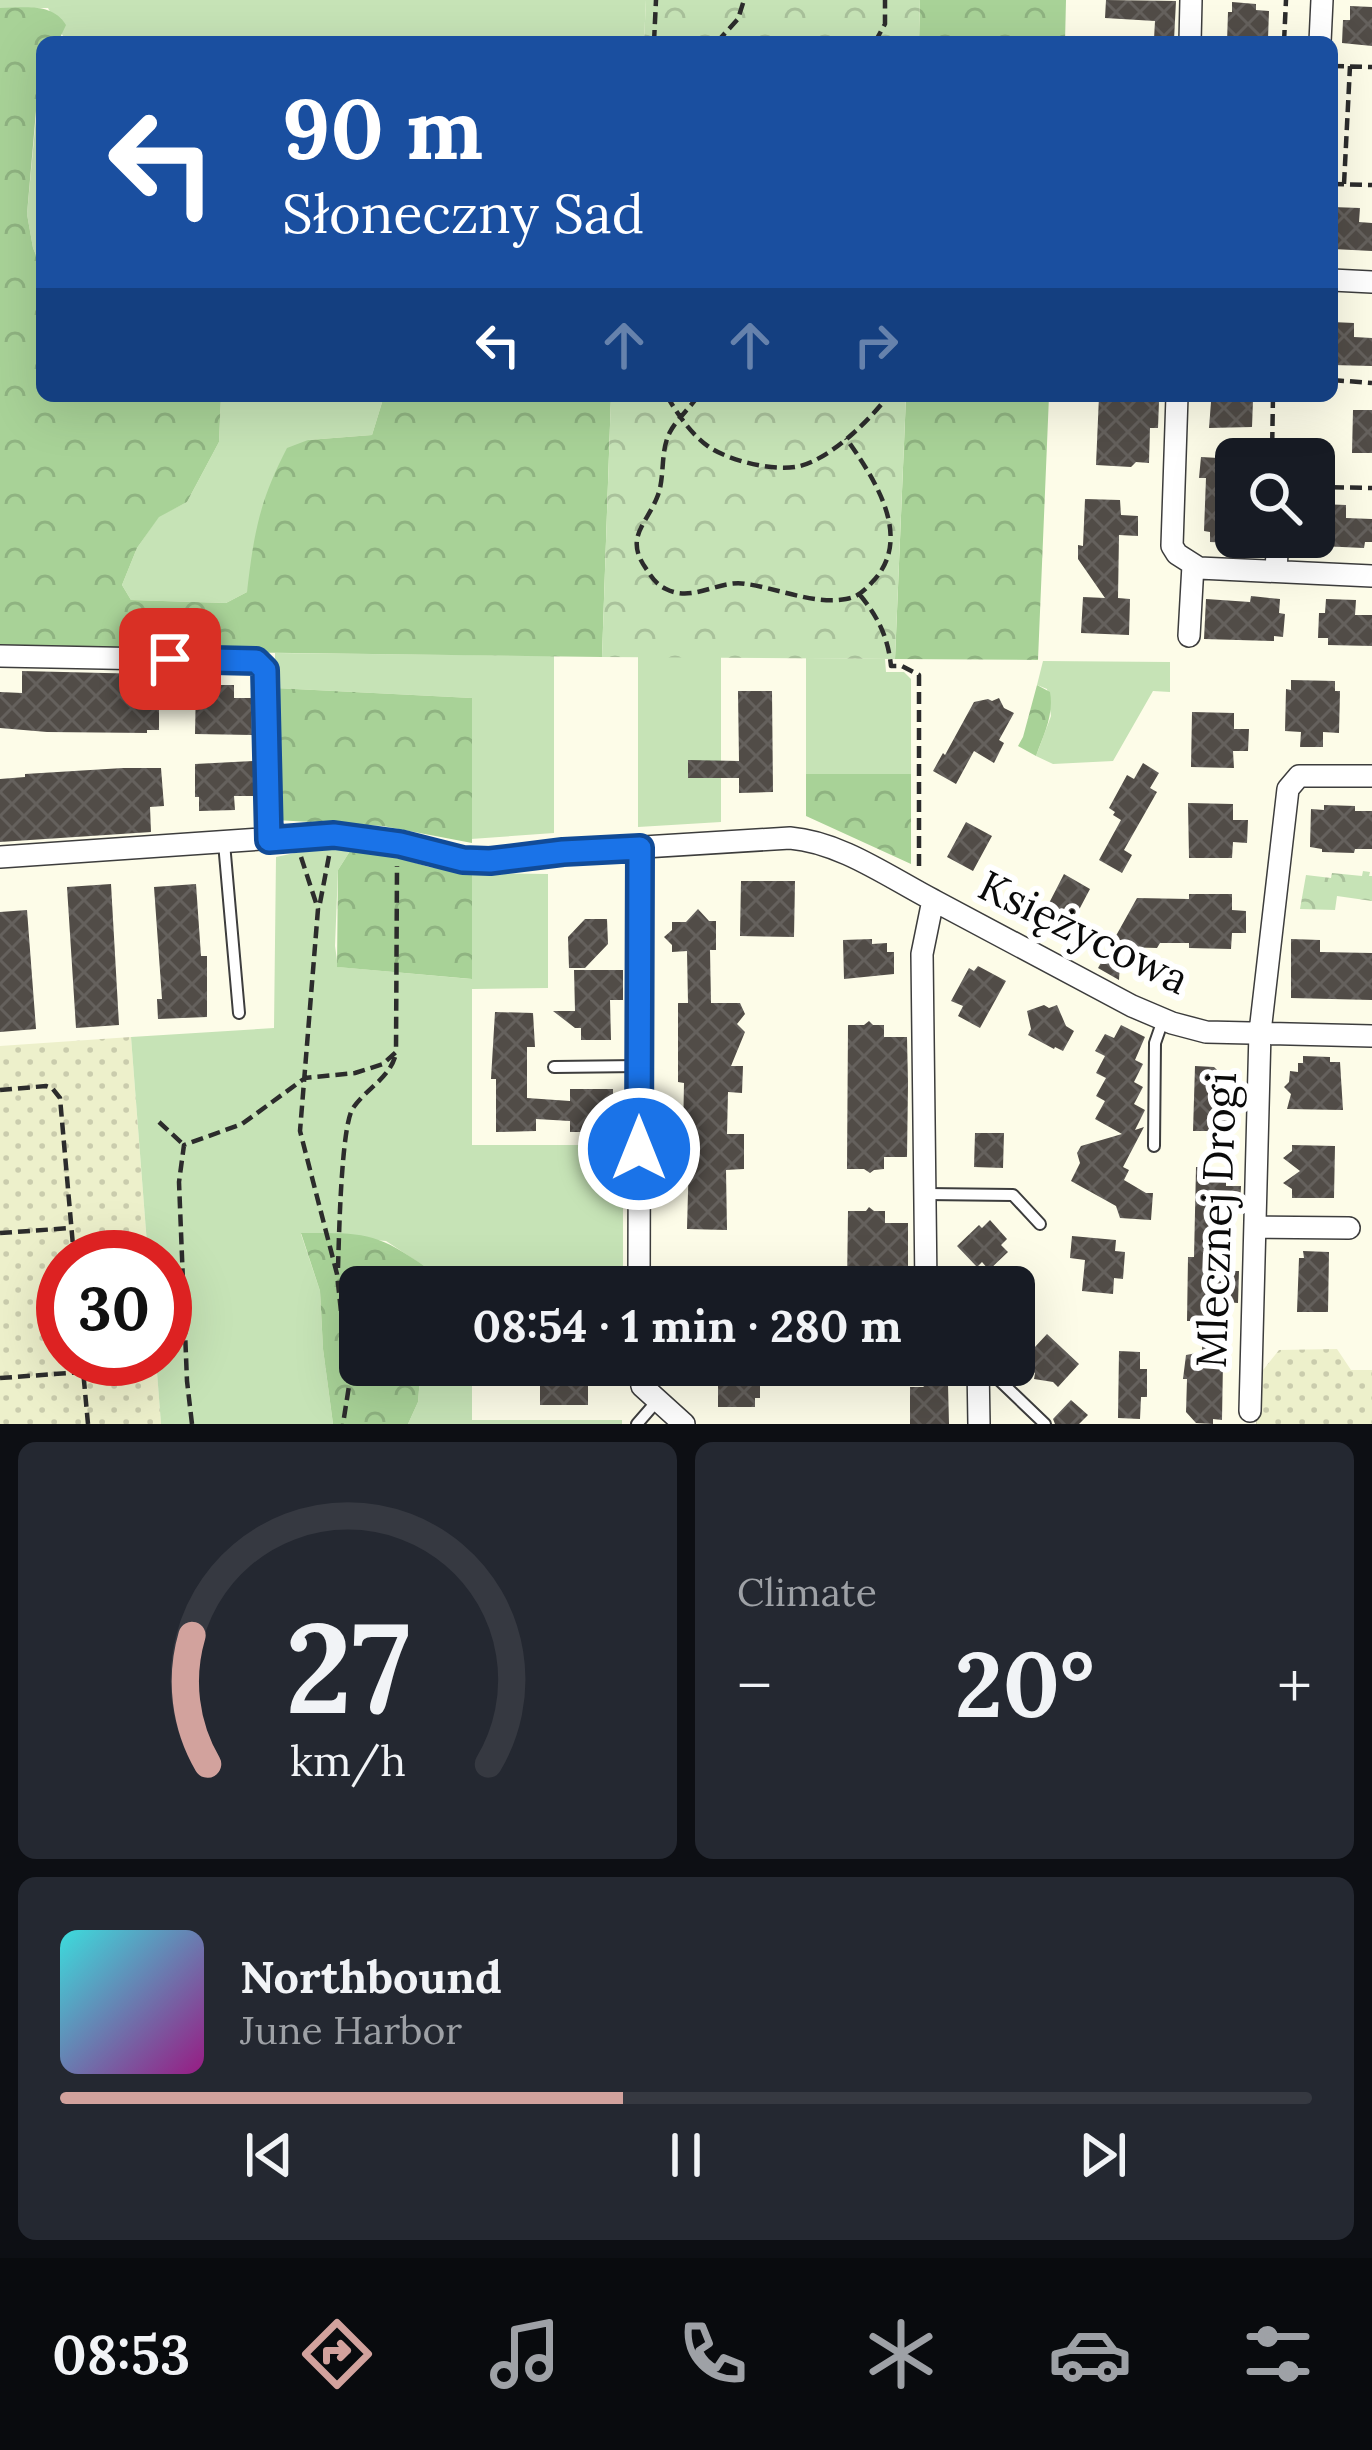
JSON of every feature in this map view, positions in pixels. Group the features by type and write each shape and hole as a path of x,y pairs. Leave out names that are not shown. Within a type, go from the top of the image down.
{"street":[{"path":"1190,36 1191,0"},
{"path":"1320,36 1322,0"},
{"path":"1338,280 1372,281"},
{"path":"1177,402 1172,546 1178,554 1199,568 1372,576"},
{"path":"1276,558 1276,570"},
{"path":"1189,636 1193,565"},
{"path":"0,656 261,664 266,677 278,839"},
{"name":"Mlecznej Drogi","path":"1250,1411 1260,1032 1290,785 1298,776 1372,776"},
{"path":"0,857 334,835 490,861 563,852 803,839 854,858 933,900"},
{"path":"639,1266 640,848"},
{"name":"Księżycowa","path":"926,1266 922,954 933,900 1163,1020 1206,1032 1372,1036"},
{"path":"1255,1228 1349,1228"},
{"path":"642,1386 684,1424"},
{"path":"978,1386 979,1424"}],"lane":[{"path":"224,843 239,1013"},
{"path":"1154,1145 1155,1042 1163,1020"},
{"path":"554,1067 639,1066"},
{"path":"926,1194 1013,1196 1040,1224"},
{"path":"1005,1386 1045,1424"},
{"path":"637,1424 657,1401"}],"path":[{"path":"654,36 656,0"},
{"path":"722,36 737,19 744,0"},
{"path":"878,36 885,24 885,0"},
{"path":"1285,36 1286,0"},
{"path":"1338,66 1372,67"},
{"path":"1343,184 1350,66"},
{"path":"1338,184 1372,185"},
{"path":"1338,380 1372,382"},
{"path":"671,402 711,448 776,468 818,459 873,416 884,402"},
{"path":"694,402 671,429 659,492 635,544 641,562 662,588 678,594 740,582 842,600 860,595 879,575 892,545 880,494 847,438"},
{"path":"1273,438 1274,402"},
{"path":"1335,487 1372,488"},
{"path":"860,595 884,631 891,666 919,674 919,879 933,900"},
{"path":"334,835 318,909 300,1131 338,1274"},
{"path":"278,839 300,852 318,909"},
{"path":"343,1424 349,1386 338,1274 342,1184 350,1111 391,1069 397,1052 400,844"},
{"path":"184,1145 242,1124 305,1078 355,1073 383,1064 397,1052"},
{"path":"0,1090 46,1086 60,1098 71,1228 0,1233"},
{"path":"159,1122 184,1145"},
{"path":"184,1145 179,1182 192,1424"},
{"path":"0,1378 36,1375"},
{"path":"84,1386 88,1424"}],"green space":[{"path":"0,0 646,0 644,36 63,36 48,8 0,8"},
{"path":"646,0 920,0 919,36 644,36"},
{"path":"920,0 1066,0 1065,36 919,36"},
{"path":"0,8 45,10 66,25 61,36 36,36 36,111 27,214 36,255 36,402 221,402 219,442 187,502 159,517 137,548 122,585 131,600 226,603 247,592 259,518 287,448 308,440 372,435 382,402 611,402 602,657 0,649"},
{"path":"36,118 36,255 27,214"},
{"path":"221,402 382,402 372,435 308,440 247,592 226,603 131,600 122,585 137,548 159,516 187,502 219,442"},
{"path":"611,402 906,402 895,659 602,657"},
{"path":"906,402 1049,402 1038,660 895,659"},
{"path":"275,653 554,656 554,833 471,839 472,698 275,688"},
{"path":"638,657 721,657 721,822 638,827"},
{"path":"806,658 885,659 886,672 904,672 911,679 911,774 806,774"},
{"path":"1043,661 1170,662 1170,692 1153,691 1113,761 1053,764 1036,756 1051,716 1047,689 1037,685"},
{"path":"1037,685 1050,692 1051,700 1036,756 1018,746"},
{"path":"275,688 472,698 472,843 383,826 275,820"},
{"path":"806,774 911,774 911,864 806,816"},
{"path":"318,848 350,851 338,870 338,967 471,979 472,873 548,874 548,988 472,989 472,1145 623,1145 623,1266 424,1266 386,1241 301,1234 320,1291 333,1424 161,1424 158,1386 192,1386 192,1230 146,1230 131,1037 274,1028 276,857"},
{"path":"350,851 382,853 472,873 472,979 337,967 338,870"},
{"path":"1363,871 1372,876 1372,901 1337,896 1335,910 1300,909 1306,875 1362,876"},
{"path":"131,1037 146,1230 36,1230 36,1386 158,1386 161,1424 0,1424 0,1046"},
{"path":"301,1233 368,1237 424,1266 339,1266 339,1386 419,1386 408,1424 333,1424 320,1291"},
{"path":"1337,1349 1351,1370 1372,1370 1372,1424 1256,1424 1260,1374 1279,1350"},
{"path":"419,1386 472,1386 472,1420 622,1420 622,1424 408,1424"}],"building":[{"path":"1106,0 1176,1 1174,36 1154,36 1155,21 1105,18"},
{"path":"1232,2 1256,4 1256,10 1269,11 1268,36 1227,36 1228,12 1232,12"},
{"path":"1350,6 1372,7 1372,46 1342,43 1343,20 1350,20"},
{"path":"1338,207 1360,208 1359,222 1372,223 1372,251 1338,249"},
{"path":"1338,322 1354,323 1354,337 1372,338 1372,366 1338,365"},
{"path":"1099,402 1159,402 1158,428 1150,428 1149,463 1096,465"},
{"path":"1211,402 1253,402 1252,427 1209,428"},
{"path":"1353,410 1372,410 1372,453 1352,453"},
{"path":"1201,457 1215,458 1215,542 1204,531 1206,478 1199,478"},
{"path":"1085,499 1120,500 1121,515 1138,516 1138,536 1119,535 1118,598 1130,599 1129,635 1081,633 1083,597 1105,598 1078,559"},
{"path":"1335,505 1346,505 1346,518 1372,519 1372,542 1365,542 1364,548 1335,547"},
{"path":"1251,596 1280,599 1279,613 1285,614 1283,637 1274,636 1274,641 1204,639 1206,599 1250,602"},
{"path":"1326,599 1356,600 1355,615 1372,615 1372,646 1328,645 1328,638 1318,638 1319,613 1325,613"},
{"path":"22,671 146,674 145,694 159,694 159,730 0,728 0,692 22,693"},
{"path":"1291,680 1335,681 1335,691 1340,691 1339,733 1323,732 1323,747 1300,747 1301,732 1285,731 1286,689 1291,690"},
{"path":"196,685 234,685 234,698 251,698 252,735 195,734"},
{"path":"738,691 772,691 773,792 739,793 739,778 688,778 688,760 739,761"},
{"path":"999,698 1014,713 999,740 1004,743 994,763 974,751 956,784 933,771 974,702"},
{"path":"1192,712 1234,713 1234,729 1249,729 1248,751 1233,751 1234,768 1191,767"},
{"path":"253,761 253,796 234,796 235,810 199,811 195,764"},
{"path":"1143,763 1159,773 1150,788 1157,792 1124,850 1132,855 1122,873 1099,860 1121,820 1109,808 1127,775 1134,779"},
{"path":"161,768 164,806 150,807 151,832 0,842 0,779"},
{"path":"1188,803 1233,804 1233,820 1248,820 1247,843 1233,842 1232,858 1189,858"},
{"path":"1324,805 1372,811 1372,849 1322,852 1310,847 1311,809 1324,810"},
{"path":"966,822 992,836 973,871 947,857"},
{"path":"1064,874 1090,889 1072,923 1046,909"},
{"path":"741,881 795,881 794,937 740,936"},
{"path":"111,884 119,1025 76,1028 67,887"},
{"path":"196,884 201,956 207,956 207,1017 158,1019 157,999 162,999 154,887"},
{"path":"1189,894 1232,894 1232,910 1246,911 1246,933 1232,933 1231,949 1189,948 1189,943 1121,947 1119,980 1098,968 1137,898 1189,899"},
{"path":"698,909 709,921 716,921 716,950 710,950 711,1003 740,1003 745,1014 737,1024 745,1032 731,1066 743,1066 742,1093 728,1092 727,1134 744,1134 744,1169 726,1170 727,1230 687,1229 689,1155 678,1155 684,1083 678,1082 678,1003 688,1003 687,951 672,952 664,937 672,930 672,922 686,922"},
{"path":"27,910 36,1029 0,1032 0,912"},
{"path":"585,919 607,919 608,944 585,968 569,968 568,937"},
{"path":"872,939 872,944 887,943 887,952 894,952 894,974 844,979 843,940"},
{"path":"1291,939 1320,940 1320,952 1372,953 1372,1000 1291,998"},
{"path":"978,966 1006,981 980,1028 958,1016 963,1006 951,1001 969,968 974,971"},
{"path":"574,970 623,970 623,1000 610,1000 611,1040 581,1040 581,1028 553,1011 575,1011"},
{"path":"1057,1005 1066,1026 1074,1031 1063,1051 1028,1035 1027,1011"},
{"path":"495,1012 533,1013 535,1047 527,1047 527,1098 570,1101 570,1089 613,1089 613,1132 570,1132 570,1121 536,1119 536,1131 496,1132 496,1079 491,1079"},
{"path":"869,1021 884,1025 884,1037 907,1037 908,1084 907,1157 884,1157 884,1169 870,1173 847,1169 848,1025"},
{"path":"1121,1025 1145,1037 1135,1060 1143,1064 1134,1082 1143,1087 1134,1104 1145,1110 1135,1130 1144,1127 1123,1167 1129,1170 1124,1180 1153,1193 1151,1220 1120,1218 1116,1206 1071,1181 1080,1163 1081,1146 1122,1134 1095,1119 1105,1101 1096,1096 1106,1078 1096,1073 1105,1056 1095,1051 1105,1034 1114,1038"},
{"path":"1303,1056 1340,1062 1343,1110 1287,1109 1291,1094 1284,1087 1290,1071 1298,1072"},
{"path":"1195,1066 1225,1071 1242,1088 1242,1112 1229,1111 1229,1125 1193,1131"},
{"path":"975,1133 1004,1133 1003,1168 974,1167"},
{"path":"1292,1145 1335,1146 1334,1198 1292,1198 1292,1189 1283,1183 1300,1171 1283,1158"},
{"path":"1196,1167 1226,1168 1226,1186 1241,1186 1240,1209 1226,1209 1223,1271 1239,1271 1238,1303 1224,1302 1222,1420 1213,1419 1213,1424 1196,1423 1186,1412 1187,1379 1183,1379 1186,1355 1202,1352 1202,1321 1187,1321"},
{"path":"869,1207 885,1211 885,1223 908,1223 908,1266 847,1266 848,1211"},
{"path":"990,1220 1007,1239 1001,1245 1008,1252 993,1266 982,1262 976,1266 957,1246 979,1225 982,1228"},
{"path":"1072,1236 1116,1240 1115,1251 1125,1252 1123,1279 1114,1278 1113,1294 1082,1291 1085,1260 1070,1258"},
{"path":"1303,1251 1329,1252 1328,1312 1297,1312"},
{"path":"1047,1334 1079,1364 1058,1387 1035,1379 1035,1347"},
{"path":"1119,1351 1140,1352 1140,1369 1147,1369 1147,1397 1141,1397 1140,1419 1118,1418"},
{"path":"540,1386 588,1386 588,1405 540,1405"},
{"path":"718,1386 760,1386 755,1407 718,1407"},
{"path":"948,1386 949,1424 910,1424 910,1387"},
{"path":"1071,1400 1088,1415 1079,1424 1055,1424 1053,1419"}],"route":[{"path":"170,659 256,661 265,670 269,840 334,835 490,861 640,848 639,1149"}]}
